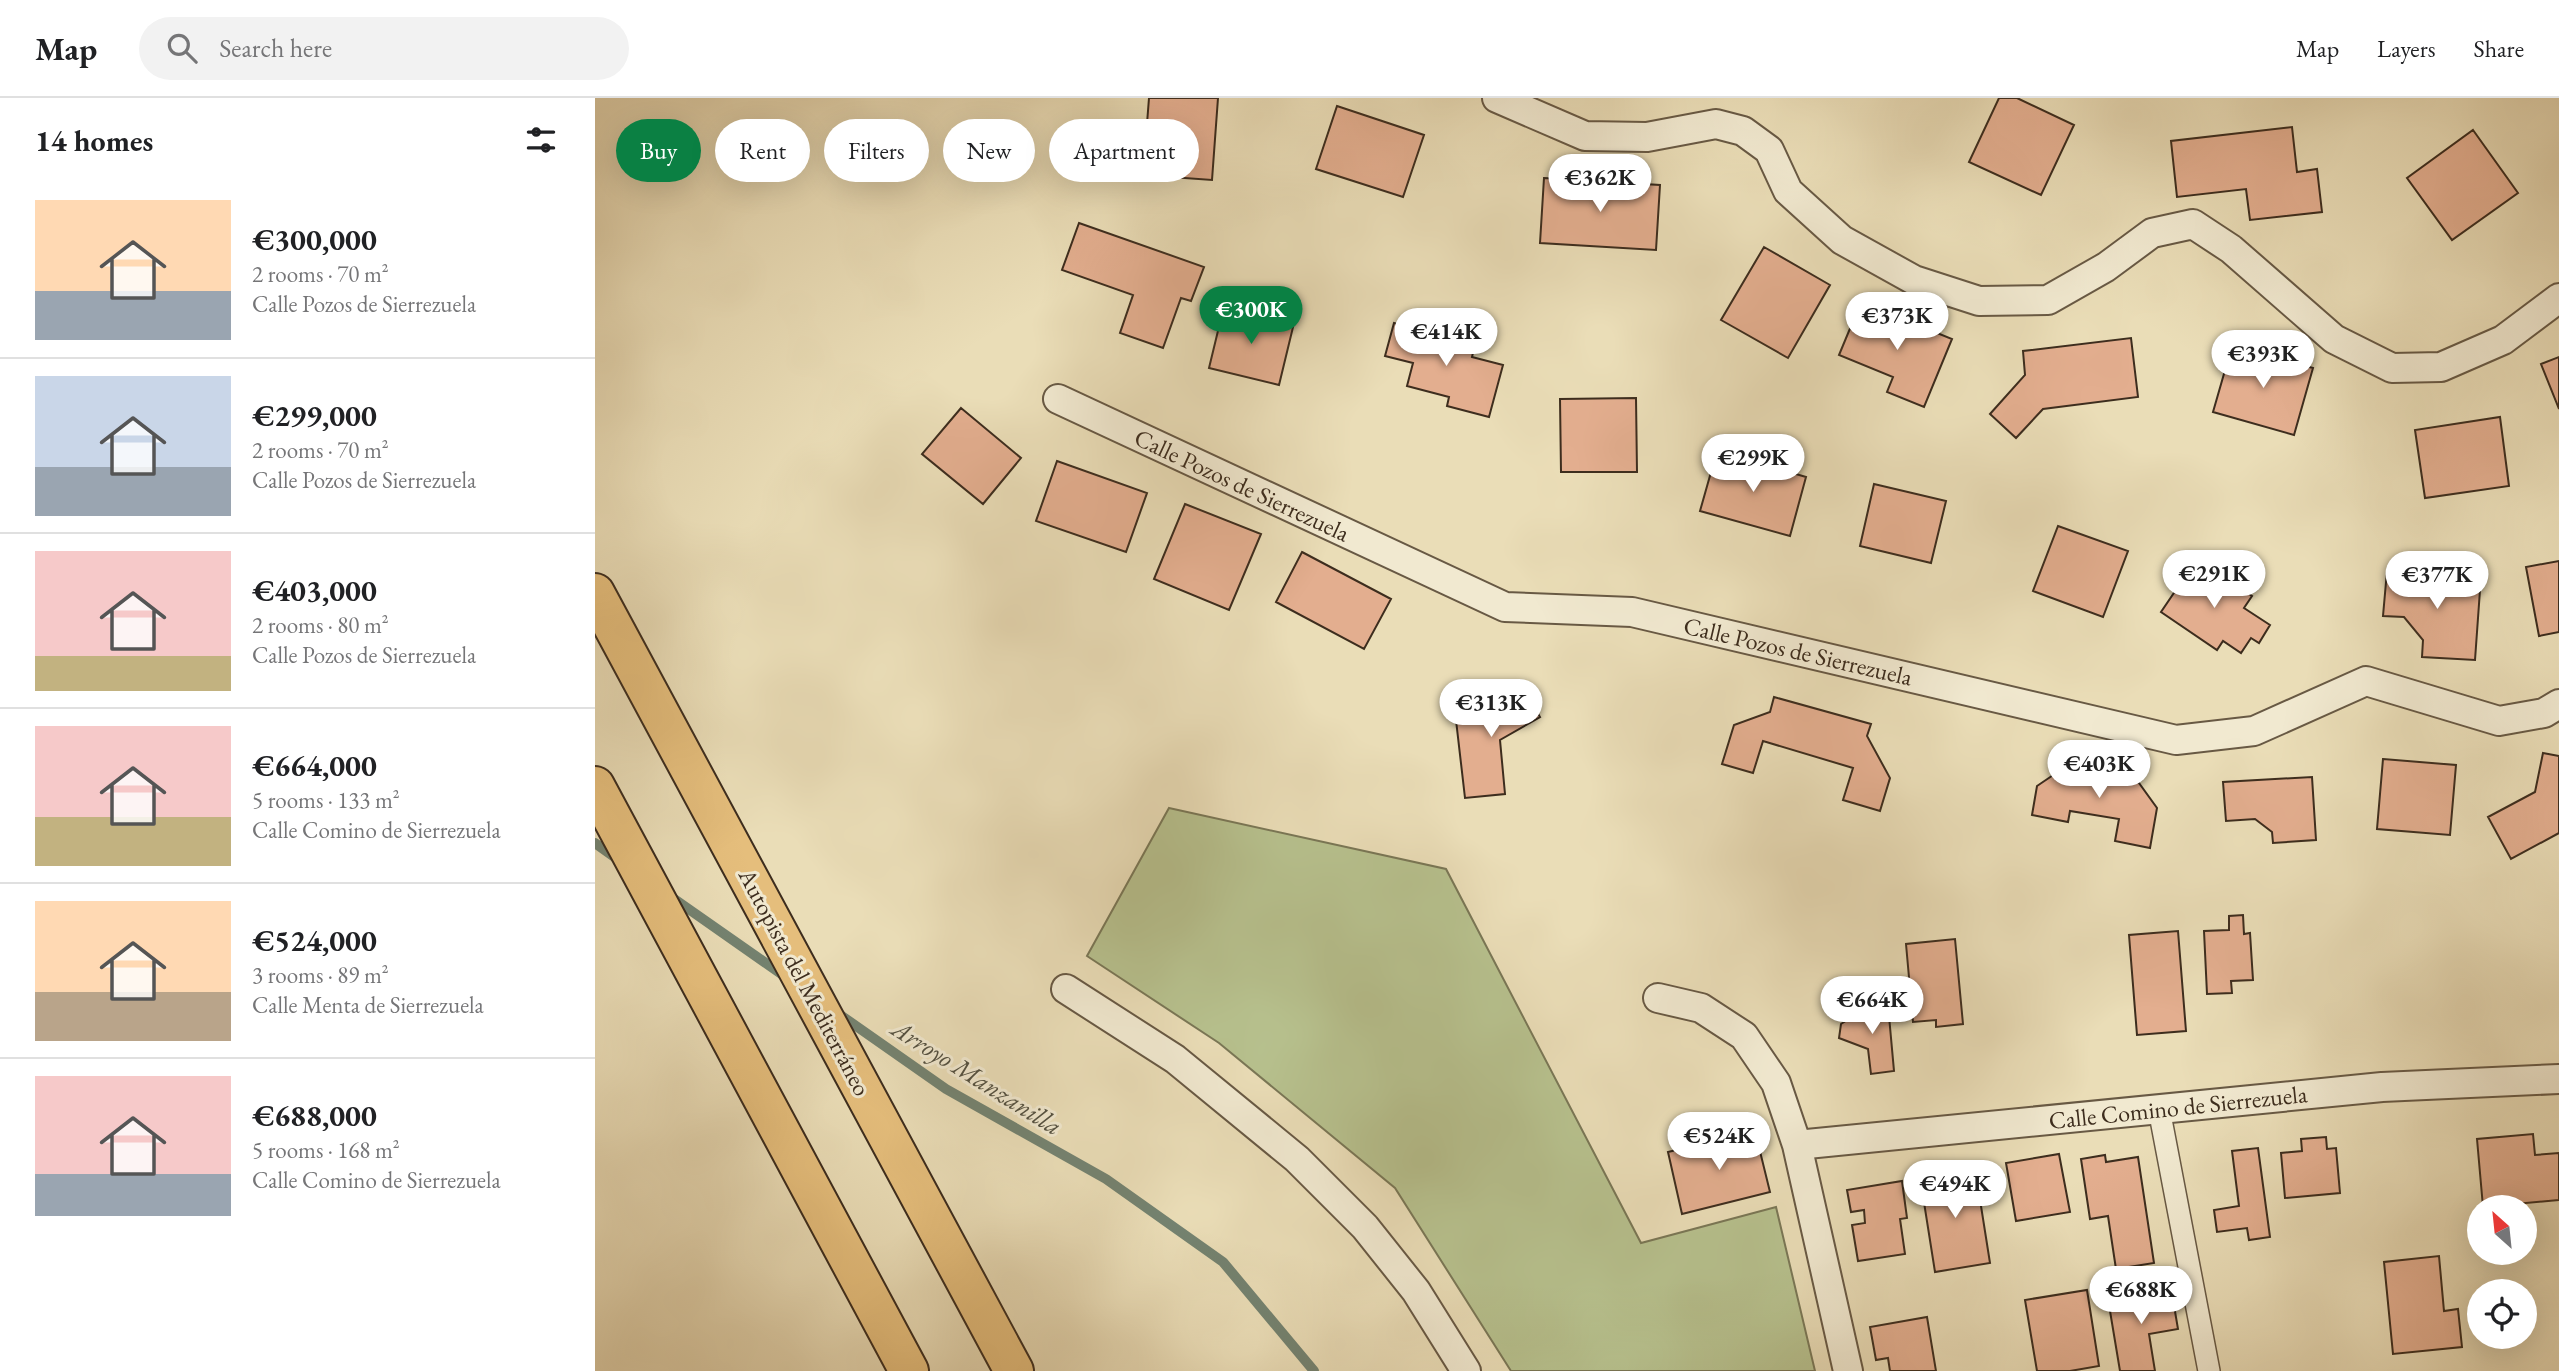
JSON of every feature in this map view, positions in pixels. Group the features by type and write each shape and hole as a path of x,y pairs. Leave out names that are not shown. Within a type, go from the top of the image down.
{"highway":[{"name":"Autopista del Mediterráneo","path":"595,593 1014,1371"},
{"path":"595,786 909,1371"}],"street":[{"path":"1497,98 1585,136 1647,137 1716,124 1744,131 1769,150 1788,191 1842,240 1914,280 1979,301 2048,300 2106,267 2152,233 2193,224 2231,248 2334,339 2392,368 2441,367 2503,340 2559,298"},
{"name":"Calle Pozos de Sierrezuela","path":"1058,399 1505,607 1632,612 2176,740 2254,731 2366,681 2499,721 2544,713 2559,704"},
{"path":"1066,989 1175,1059 1297,1159 1374,1238 1416,1291 1465,1371"},
{"path":"1658,998 1701,1008 1745,1035 1776,1083 1797,1145 1848,1371"},
{"name":"Calle Comino de Sierrezuela","path":"1797,1145 2382,1087 2559,1079"},
{"path":"2159,1109 2209,1371"}],"green space":[{"path":"1169,808 1446,869 1641,1243 1776,1207 1815,1371 1511,1371 1395,1188 1219,1043 1087,956"}],"building":[{"path":"1149,98 1218,98 1212,180 1199,179 1199,119 1147,119"},
{"path":"1999,98 2017,98 2074,125 2041,195 1969,162"},
{"path":"1337,106 1424,135 1403,197 1316,169"},
{"path":"2292,127 2297,172 2317,169 2322,212 2250,220 2246,189 2177,197 2171,141"},
{"path":"2473,130 2518,193 2452,240 2407,178"},
{"path":"1544,178 1660,185 1656,250 1540,243"},
{"path":"1079,223 1204,267 1191,301 1181,298 1163,348 1120,333 1133,295 1062,270"},
{"path":"1764,247 1830,285 1788,358 1721,320"},
{"path":"1861,302 1952,339 1924,407 1887,392 1893,377 1839,355"},
{"path":"1224,306 1294,323 1279,385 1209,368"},
{"path":"1394,323 1475,344 1472,357 1503,365 1489,417 1447,406 1449,397 1407,386 1413,363 1385,356"},
{"path":"2131,338 2138,397 2043,409 2016,438 1990,414 2025,375 2023,351"},
{"path":"2232,346 2313,368 2294,435 2213,412"},
{"path":"2559,357 2559,409 2541,364"},
{"path":"1636,398 1637,472 1561,472 1560,399"},
{"path":"961,408 1021,458 983,504 922,454"},
{"path":"2500,417 2509,486 2425,498 2415,430"},
{"path":"1717,451 1806,477 1790,536 1700,511"},
{"path":"1057,461 1147,493 1126,552 1036,521"},
{"path":"1874,484 1946,501 1931,563 1860,546"},
{"path":"1185,504 1261,534 1229,610 1154,579"},
{"path":"2058,526 2128,551 2103,617 2033,591"},
{"path":"1302,552 1391,599 1364,649 1276,602"},
{"path":"2197,559 2252,596 2244,608 2270,625 2259,643 2251,638 2241,653 2223,641 2217,650 2161,612"},
{"path":"2559,561 2559,632 2539,636 2526,567"},
{"path":"2387,571 2481,576 2475,660 2422,657 2423,640 2404,617 2383,616"},
{"path":"1520,681 1540,717 1500,740 1505,794 1465,798 1456,720"},
{"path":"1774,697 1871,724 1867,736 1890,778 1880,811 1843,800 1853,768 1763,741 1753,773 1722,764 1734,725 1770,712"},
{"path":"2543,753 2559,756 2559,833 2511,859 2488,817 2535,792"},
{"path":"2383,759 2456,765 2450,835 2377,829"},
{"path":"2071,763 2131,772 2157,808 2150,848 2115,841 2119,819 2070,811 2068,822 2032,815 2037,786"},
{"path":"2312,777 2316,840 2273,843 2272,832 2255,819 2226,821 2223,782"},
{"path":"2243,915 2244,934 2250,933 2253,980 2231,981 2232,993 2207,994 2204,931 2229,930 2229,916"},
{"path":"2178,931 2186,1031 2137,1035 2129,935"},
{"path":"1955,939 1963,1024 1936,1027 1936,1020 1913,1022 1906,944"},
{"path":"1888,1005 1894,1071 1871,1074 1868,1049 1839,1038 1841,1024 1867,1007"},
{"path":"1755,1131 1770,1192 1682,1214 1668,1152"},
{"path":"2533,1134 2535,1155 2559,1153 2559,1200 2537,1202 2537,1195 2482,1195 2477,1139"},
{"path":"2326,1137 2327,1149 2336,1148 2340,1193 2285,1198 2281,1153 2302,1151 2301,1139"},
{"path":"2258,1148 2270,1237 2249,1240 2247,1228 2217,1232 2214,1210 2239,1206 2232,1151"},
{"path":"2059,1154 2070,1212 2016,1221 2006,1163"},
{"path":"2105,1155 2106,1162 2138,1157 2154,1263 2116,1269 2108,1216 2090,1219 2081,1159"},
{"path":"1975,1168 1990,1263 1935,1272 1920,1177"},
{"path":"1902,1181 1907,1218 1900,1219 1905,1254 1858,1261 1852,1225 1865,1223 1864,1210 1851,1212 1847,1190"},
{"path":"2439,1256 2444,1311 2458,1309 2462,1347 2393,1354 2384,1262"},
{"path":"2171,1288 2178,1329 2149,1334 2155,1371 2120,1371 2108,1299"},
{"path":"2087,1290 2099,1366 2070,1371 2037,1371 2025,1300"},
{"path":"1927,1317 1936,1371 1890,1371 1888,1358 1876,1360 1870,1327"}],"waterway":[{"name":"Arroyo Manzanilla","path":"595,843 620,861"},
{"name":"Arroyo Manzanilla","path":"670,896 787,978"},
{"name":"Arroyo Manzanilla","path":"836,1012 946,1089 1106,1179 1223,1262 1314,1371"}]}
